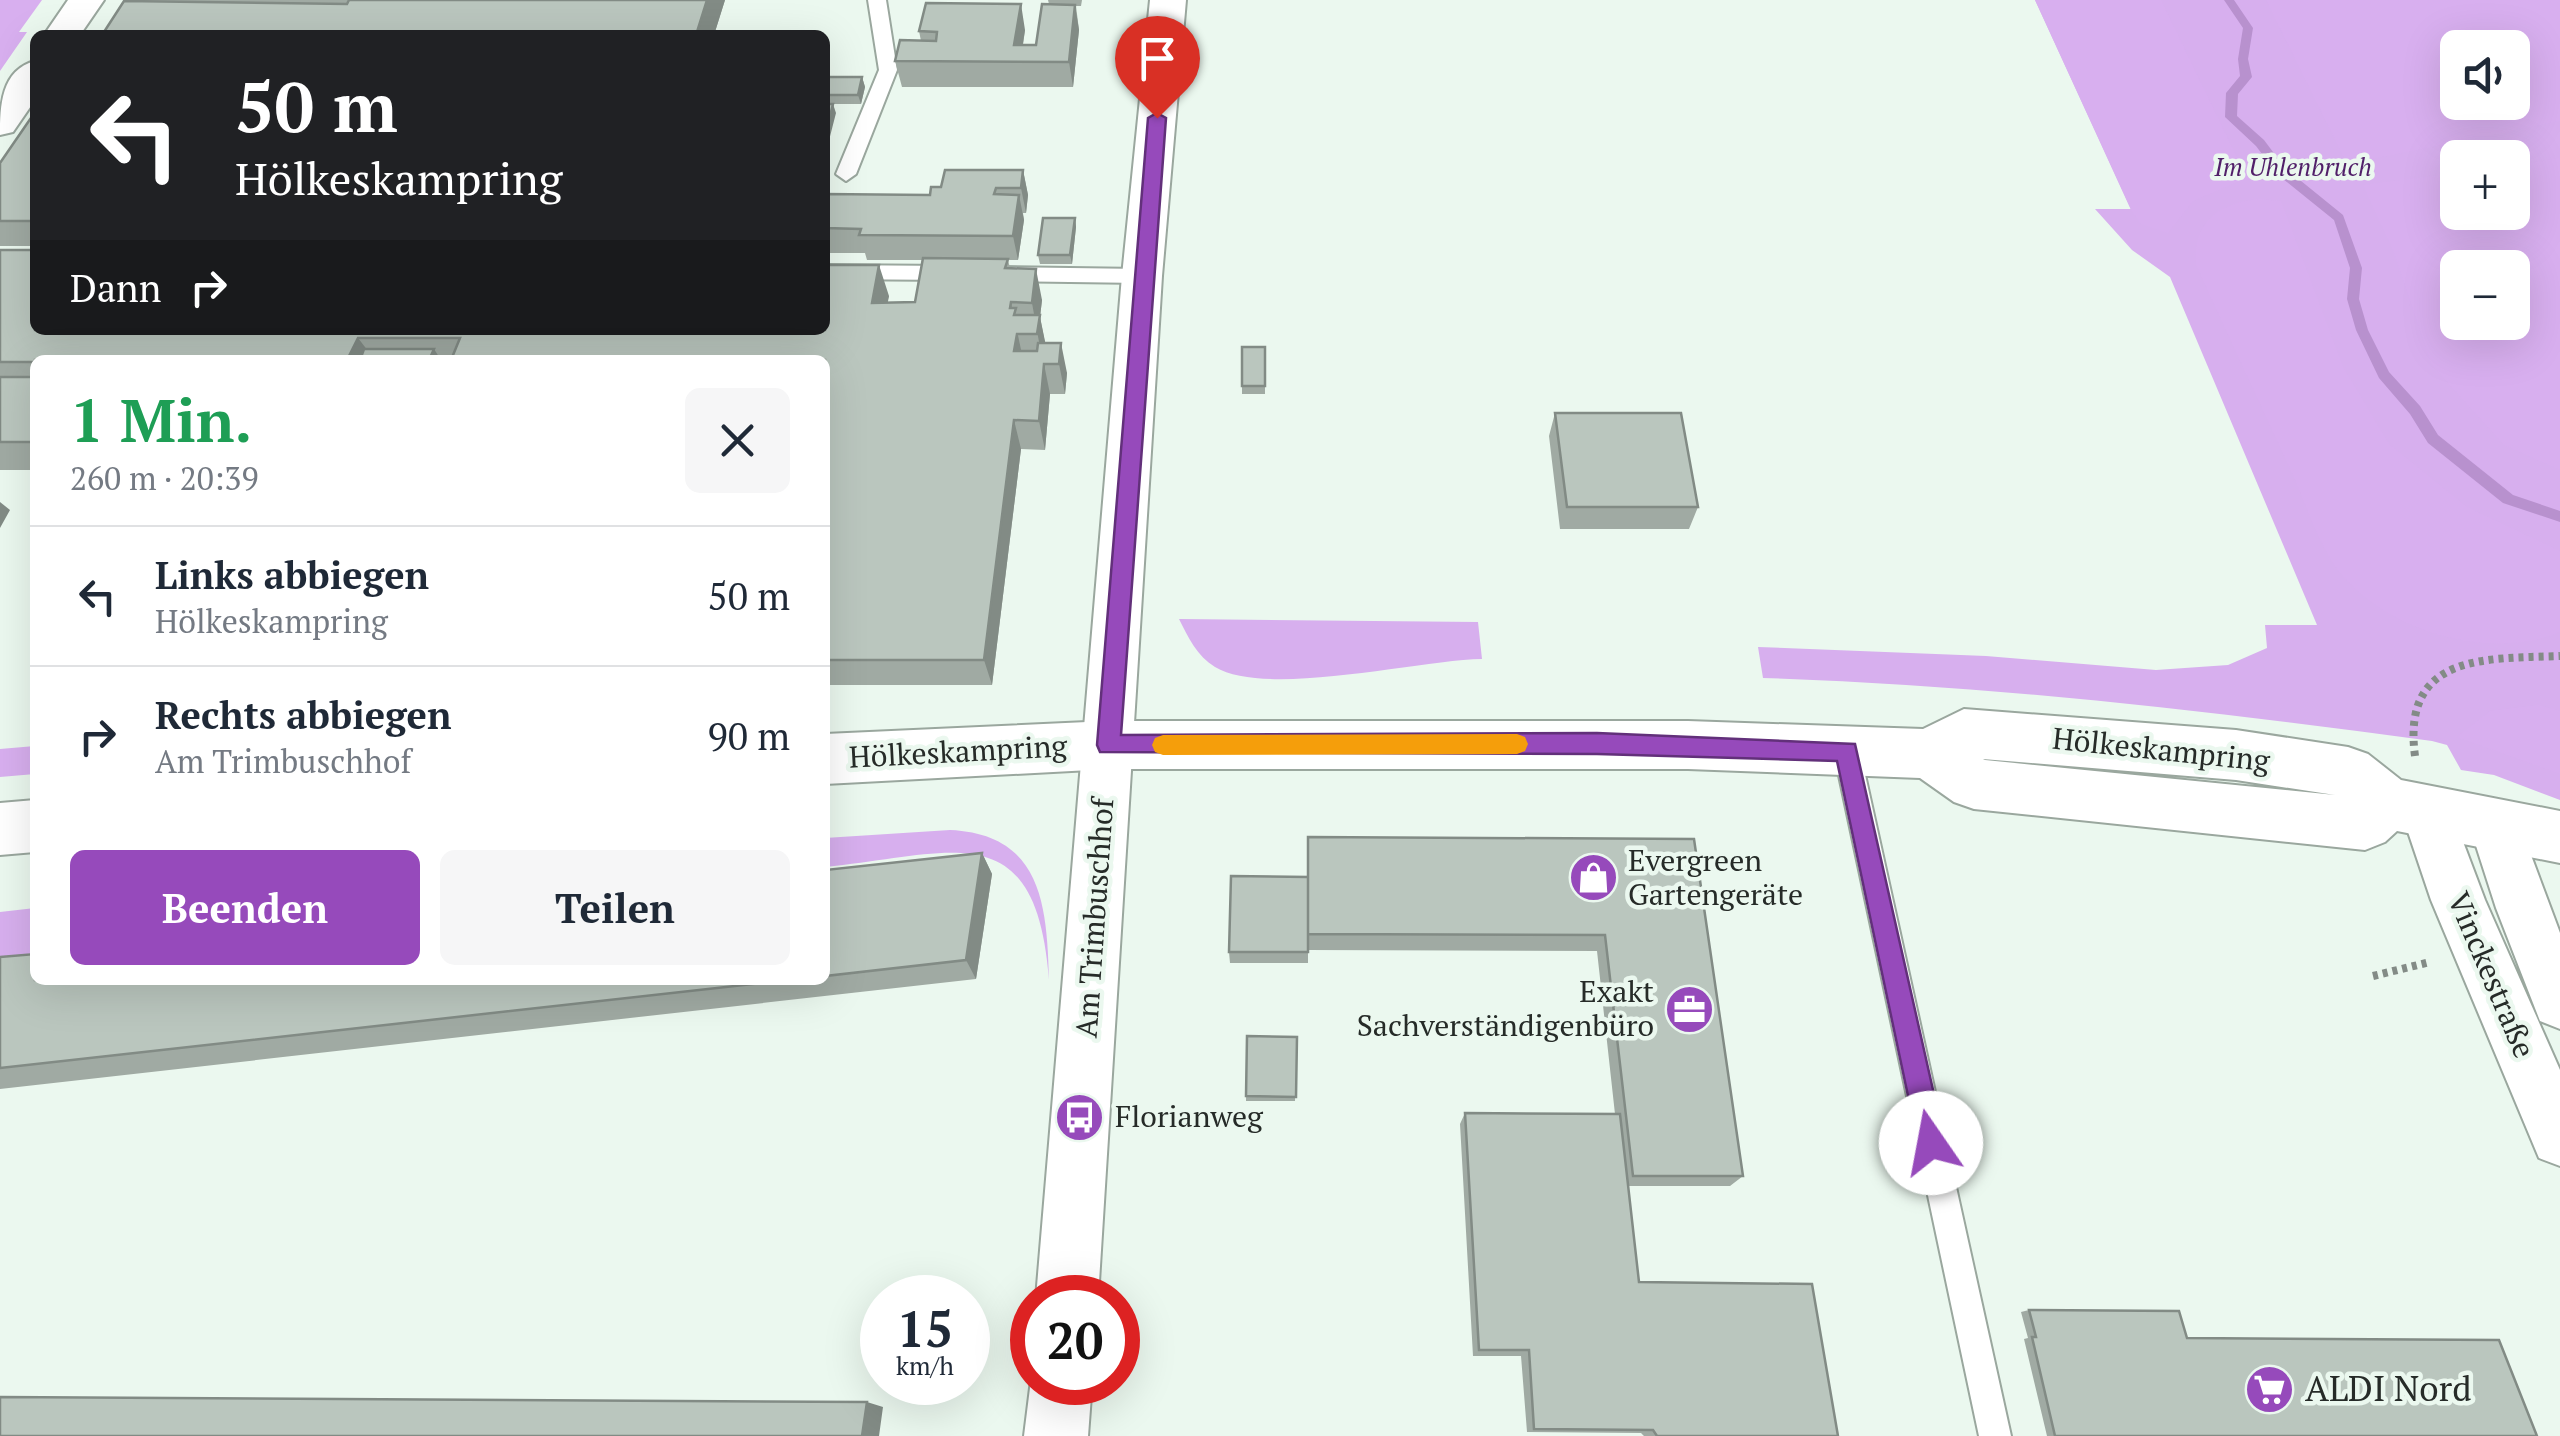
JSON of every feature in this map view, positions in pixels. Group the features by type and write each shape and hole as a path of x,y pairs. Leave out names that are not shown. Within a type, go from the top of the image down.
{"main road":[{"name":"Hölkeskampring","path":"830,758 1108,745 1566,743 1930,754 1974,784 2365,824 2407,807"},
{"path":"2407,807 2560,838"},
{"path":"0,829 30,826"}],"street":[{"path":"65,30 86,0"},
{"name":"Am Trimbuschhof","path":"1068,1275 1142,276 1168,0"},
{"path":"0,124 30,81"},
{"name":"Vinckestraße","path":"2407,807 2458,900 2560,1137"},
{"name":"Vinckestraße","path":"2496,824 2522,908 2560,1002"},
{"path":"1056,1436 1058,1405"}],"lane":[{"path":"846,174 888,70 877,0"},
{"path":"830,272 1142,276"},
{"path":"1847,752 1995,1436"}],"path":[{"path":"2407,807 2417,703 2438,675 2474,660 2560,656"}],"green space":[{"name":"Im Uhlenbruch","path":"2035,0 2560,0 2560,800 2494,775 2461,770 2447,745 2432,741 2098,701 1763,678 1758,647 1986,656 2156,670 2228,665 2267,648 2265,625 2317,625 2170,277 2132,250 2095,209 2131,209"},
{"path":"1179,619 1478,622 1482,659 1306,678 1239,676 1215,667 1203,657"},
{"path":"950,830 981,835 1004,845 1021,860 1041,901 1049,980 1041,926 1027,890 1006,867 980,856 949,853 830,866 830,838"},
{"path":"30,909 30,954 0,958 0,912"}],"shaded area":[{"path":"0,0 42,0 19,32 27,32 0,71"},
{"path":"2035,0 2161,0 2247,178 2193,201 2168,233 2141,224 2131,210"},
{"path":"2266,0 2560,0 2560,121 2466,140 2440,140 2440,145 2347,164"},
{"path":"2560,158 2560,470 2504,445 2431,364 2393,250 2363,185 2440,175 2440,230 2530,230 2530,163"},
{"path":"2258,199 2281,201 2343,367 2389,444 2467,507 2560,551 2560,632 2502,644 2440,635 2383,610 2358,591 2331,560 2196,265 2199,237 2210,218 2231,205"},
{"path":"2538,705 2560,711 2560,774 2457,737 2490,711"},
{"path":"30,746 30,774 0,777 0,749"}],"building":[{"path":"349,0 707,0 698,30 105,30 124,1 347,4"},
{"path":"926,3 1021,4 1014,45 1036,45 1042,4 1075,5 1069,62 895,61 900,40 936,41 937,32 919,31"},
{"path":"830,77 862,77 858,95 830,95"},
{"path":"30,119 30,221 0,221 0,163"},
{"path":"945,170 1023,170 1021,188 996,188 994,194 1019,195 1013,236 859,235 861,229 830,228 830,194 930,195 931,187 941,187"},
{"path":"1043,218 1075,218 1070,255 1038,255"},
{"path":"0,250 30,250 30,335 830,335 830,265 879,265 872,303 915,302 923,258 1008,259 1005,268 1036,269 1032,303 1011,302 1010,308 1016,308 1014,315 1040,315 1037,334 1017,334 1014,351 1037,351 1038,343 1061,343 1059,364 1044,364 1039,421 1014,420 984,660 830,660 830,355 453,355 460,338 358,338 350,355 30,355 30,362 0,362"},
{"path":"1242,347 1265,347 1265,386 1242,386"},
{"path":"364,349 434,349 431,355 362,355"},
{"path":"0,377 30,377 30,442 0,442"},
{"path":"1555,413 1681,413 1698,507 1567,507"},
{"path":"1308,837 1694,839 1743,1176 1633,1176 1605,935 1308,934"},
{"path":"982,853 966,960 830,975 830,869"},
{"path":"1231,876 1308,877 1308,952 1229,952"},
{"path":"30,954 30,985 743,985 0,1068 0,957"},
{"path":"1247,1036 1297,1037 1296,1097 1246,1096"},
{"path":"1465,1113 1620,1114 1639,1282 1812,1284 1838,1436 1657,1436 1653,1430 1534,1429 1529,1350 1479,1350"},
{"name":"ALDI Nord","path":"2029,1310 2179,1311 2187,1338 2499,1340 2537,1436 2055,1436"},
{"path":"0,1397 867,1405 862,1436 0,1436"}],"waterway":[{"path":"2229,0 2248,28 2243,59 2246,77 2232,93 2231,117 2260,143 2281,171 2339,218 2356,268 2353,299 2362,330 2384,375 2415,410 2433,439 2508,499 2560,517"}],"slow traffic":[{"path":"1163,745 1517,744"}],"place":[{"name":"Evergreen Gartengeräte","path":"1593,878"},
{"name":"Exakt Sachverständigenbüro","path":"1689,1009"},
{"name":"Florianweg","path":"1080,1117"},
{"name":"ALDI Nord","path":"2270,1389"}],"route":[{"path":"1157,118 1108,745 1597,744 1847,752 1931,1143"}]}
